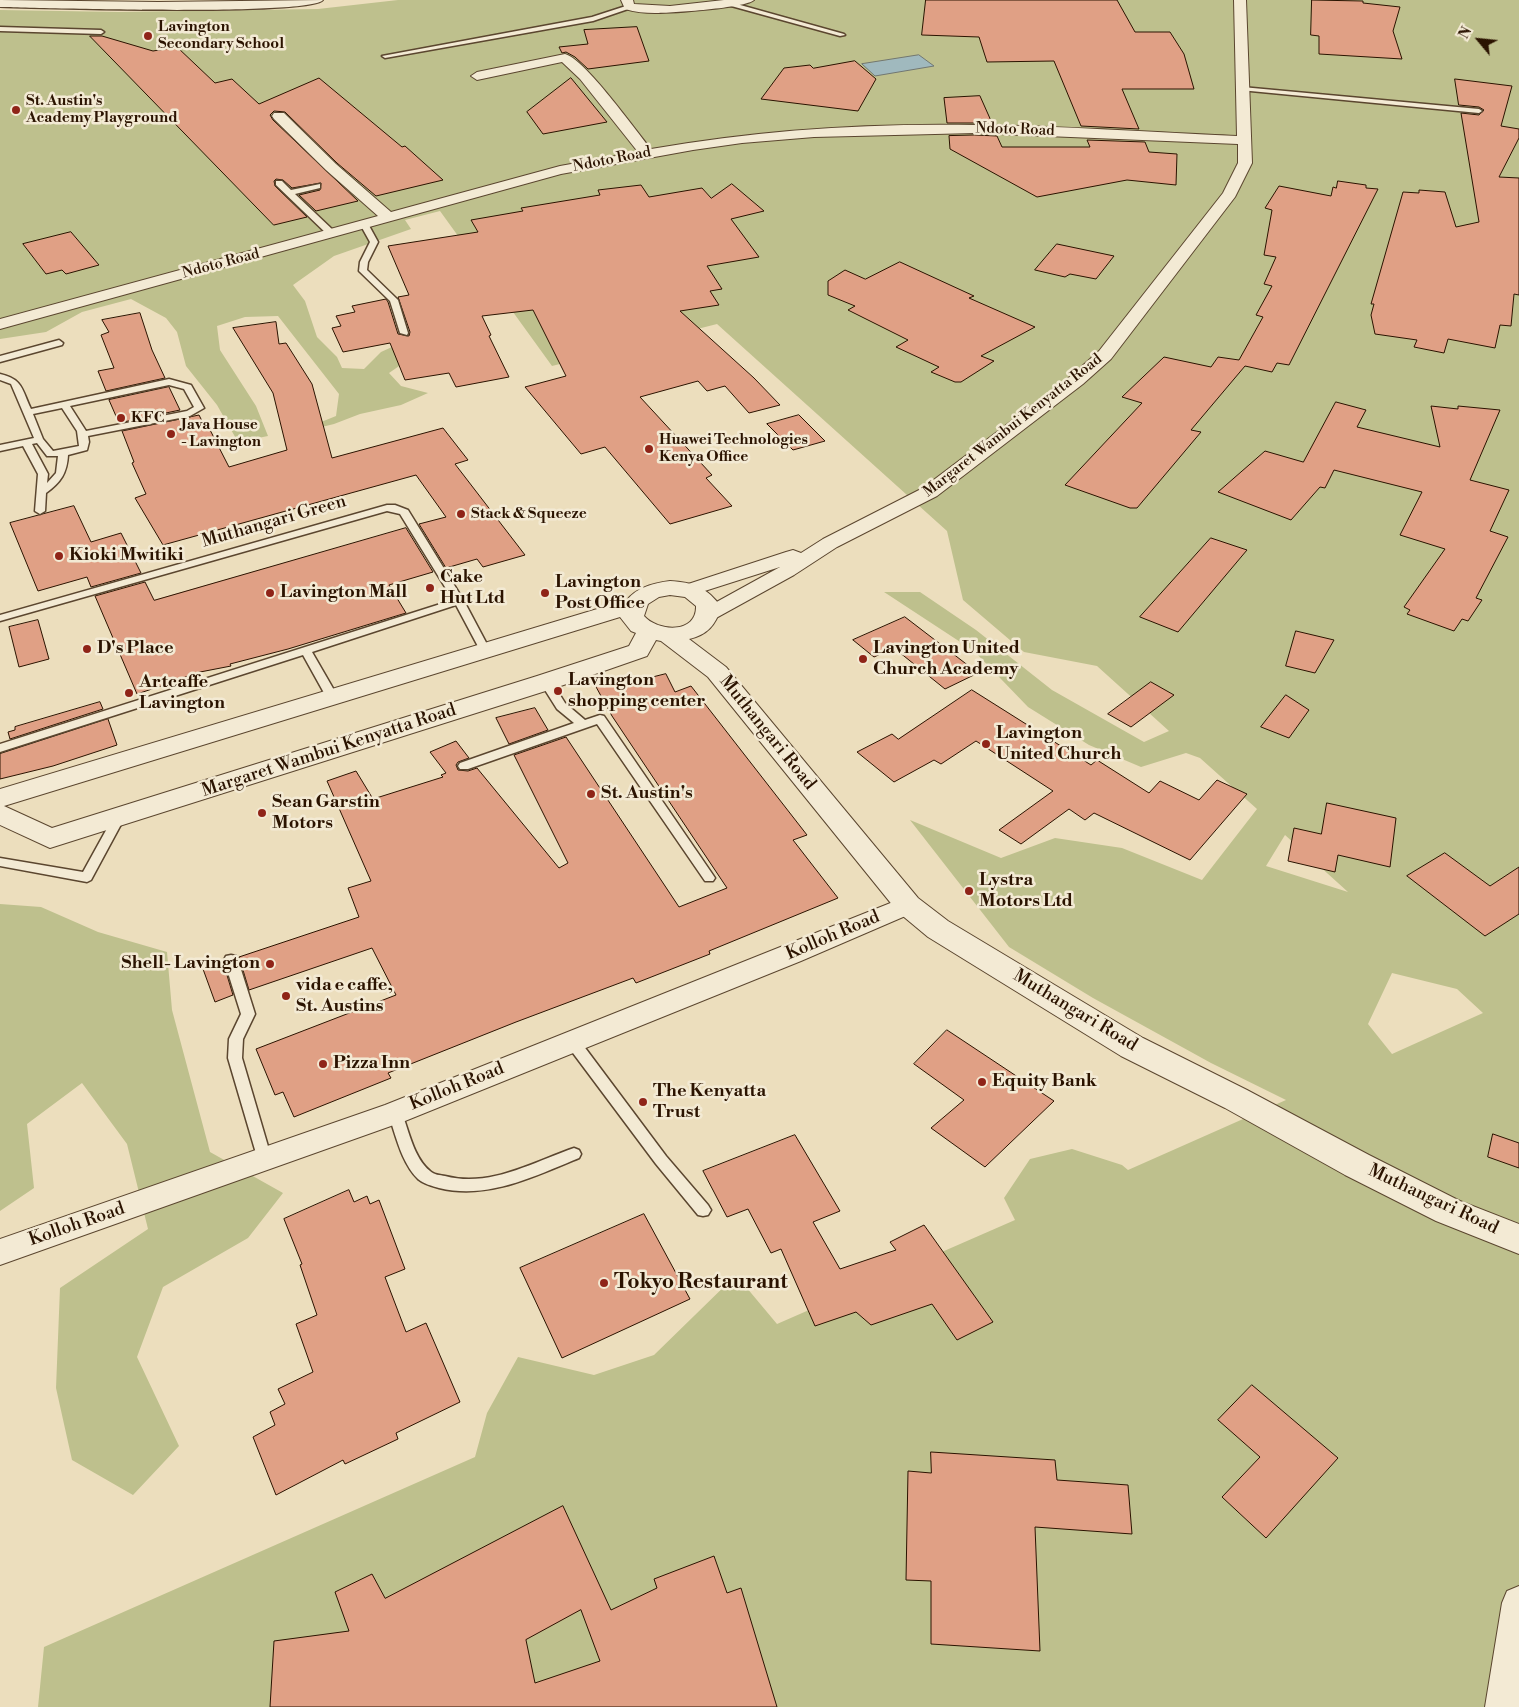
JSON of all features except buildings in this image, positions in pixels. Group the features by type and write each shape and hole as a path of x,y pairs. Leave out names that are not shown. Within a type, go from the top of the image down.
{"street":[{"path":"0,3 244,5 316,0"},
{"path":"628,4 645,10 726,4 748,0"},
{"name":"Margaret Wambui Kenyatta Road","path":"704,621 830,543 930,492 1077,380 1105,355 1230,194 1245,163 1240,0"},
{"path":"477,76 565,58 585,76 646,154"},
{"path":"279,116 331,167 388,217"},
{"name":"Ndoto Road","path":"0,324 560,170 742,139 806,134 975,128 1243,140"},
{"name":"Margaret Wambui Kenyatta Road","path":"688,590 830,543"},
{"path":"0,798 634,605 644,595 661,589 688,590 705,600 709,607 704,621 685,633 659,633 636,623 632,617 634,605"},
{"name":"Muthangari Road","path":"704,621 717,672"},
{"name":"Margaret Wambui Kenyatta Road","path":"0,814 50,838 546,682 638,651 659,633"},
{"name":"Muthangari Road","path":"659,633 717,672 908,905 938,929 1132,1047 1236,1099 1357,1165 1440,1206 1519,1238"},
{"name":"Kolloh Road","path":"0,1252 265,1160 395,1112 792,954 908,905"},
{"path":"1503,1707 1519,1603"}],"lane":[{"path":"385,56 584,21 628,4"},
{"path":"726,4 842,35"},
{"path":"0,29 101,32"},
{"path":"1242,89 1479,111"},
{"path":"279,183 331,233"},
{"path":"289,192 317,186"},
{"path":"364,224 373,239 373,244 363,263 363,271 394,300 404,333"},
{"path":"0,359 59,344"},
{"path":"0,377 15,383 39,440 50,454 84,448 86,442 83,434 64,405"},
{"path":"27,413 169,382 188,387 199,408 190,413 83,434"},
{"path":"0,448 39,440"},
{"path":"26,442 43,474 40,511"},
{"path":"40,493 57,479 63,470 63,453"},
{"name":"Muthangari Green","path":"0,618 388,508 395,508 404,512 459,601 485,650"},
{"path":"0,748 459,601"},
{"path":"306,650 332,697"},
{"path":"546,682 561,706 583,724"},
{"path":"464,766 600,719 709,878"},
{"path":"0,862 87,877 119,817"},
{"path":"231,960 248,1014 236,1039 234,1058 265,1160"},
{"path":"572,1041 661,1160 703,1210"},
{"path":"395,1112 413,1162 426,1177 449,1186 477,1186 532,1170 574,1154"}],"green space":[{"path":"398,0 1519,0 1519,1707 38,1707 44,1647 475,1457 487,1413 518,1357 594,1375 654,1355 736,1275 777,1324 1015,1220 1004,1198 1030,1159 1072,1149 1122,1165 1128,1170 1286,1100 1211,1063 1093,998 1009,947 910,820 1001,858 1055,838 1122,848 1202,880 1257,809 1200,758 1186,753 1141,767 1089,745 1028,707 974,651 884,592 920,592 976,630 1052,690 1144,742 1169,731 1097,666 1024,652 963,600 947,531 717,324 552,366 440,211 405,220 411,229 334,256 293,285 305,301 317,337 337,357 342,368 364,369 381,352 405,341 405,362 389,373 401,386 428,393 401,405 360,414 334,424 289,435 336,416 339,394 278,316 245,317 217,326 220,350 256,406 268,436 238,442 217,405 186,366 177,332 166,318 131,299 82,312 46,332 0,339 0,10 119,12 318,9","holes":["1285,835 1348,892 1266,866","1392,973 1457,989 1483,1013 1392,1054 1368,1024"]},
{"path":"0,904 41,907 98,932 167,952 172,1010 210,1152 283,1193 248,1238 163,1287 137,1357 179,1446 133,1495 72,1460 56,1388 60,1288 148,1229 127,1144 82,1083 27,1124 34,1188 0,1211"}],"water":[{"path":"919,55 934,66 875,76 862,64"}],"place":[{"name":"Lavington Secondary School","path":"148,36"},
{"name":"St. Austin's Academy Playground","path":"16,110"},
{"name":"KFC","path":"121,418"},
{"name":"Java House - Lavington","path":"171,434"},
{"name":"Huawei Technologies Kenya Office","path":"649,449"},
{"name":"Stack & Squeeze","path":"461,514"},
{"name":"Kioki Mwitiki","path":"59,556"},
{"name":"Cake Hut Ltd","path":"430,588"},
{"name":"Lavington Mall","path":"270,593"},
{"name":"Lavington Post Office","path":"545,593"},
{"name":"D's Place","path":"87,649"},
{"name":"Lavington United Church Academy","path":"863,659"},
{"name":"Lavington shopping center","path":"558,691"},
{"name":"Artcaffe Lavington","path":"129,693"},
{"name":"Lavington United Church","path":"986,744"},
{"name":"St. Austin's","path":"591,794"},
{"name":"Sean Garstin Motors","path":"262,813"},
{"name":"Lystra Motors Ltd","path":"969,891"},
{"name":"Shell- Lavington","path":"270,964"},
{"name":"vida e caffe, St. Austins","path":"286,996"},
{"name":"Pizza Inn","path":"323,1064"},
{"name":"Equity Bank","path":"982,1082"},
{"name":"The Kenyatta Trust","path":"643,1102"},
{"name":"Tokyo Restaurant","path":"604,1283"}]}
